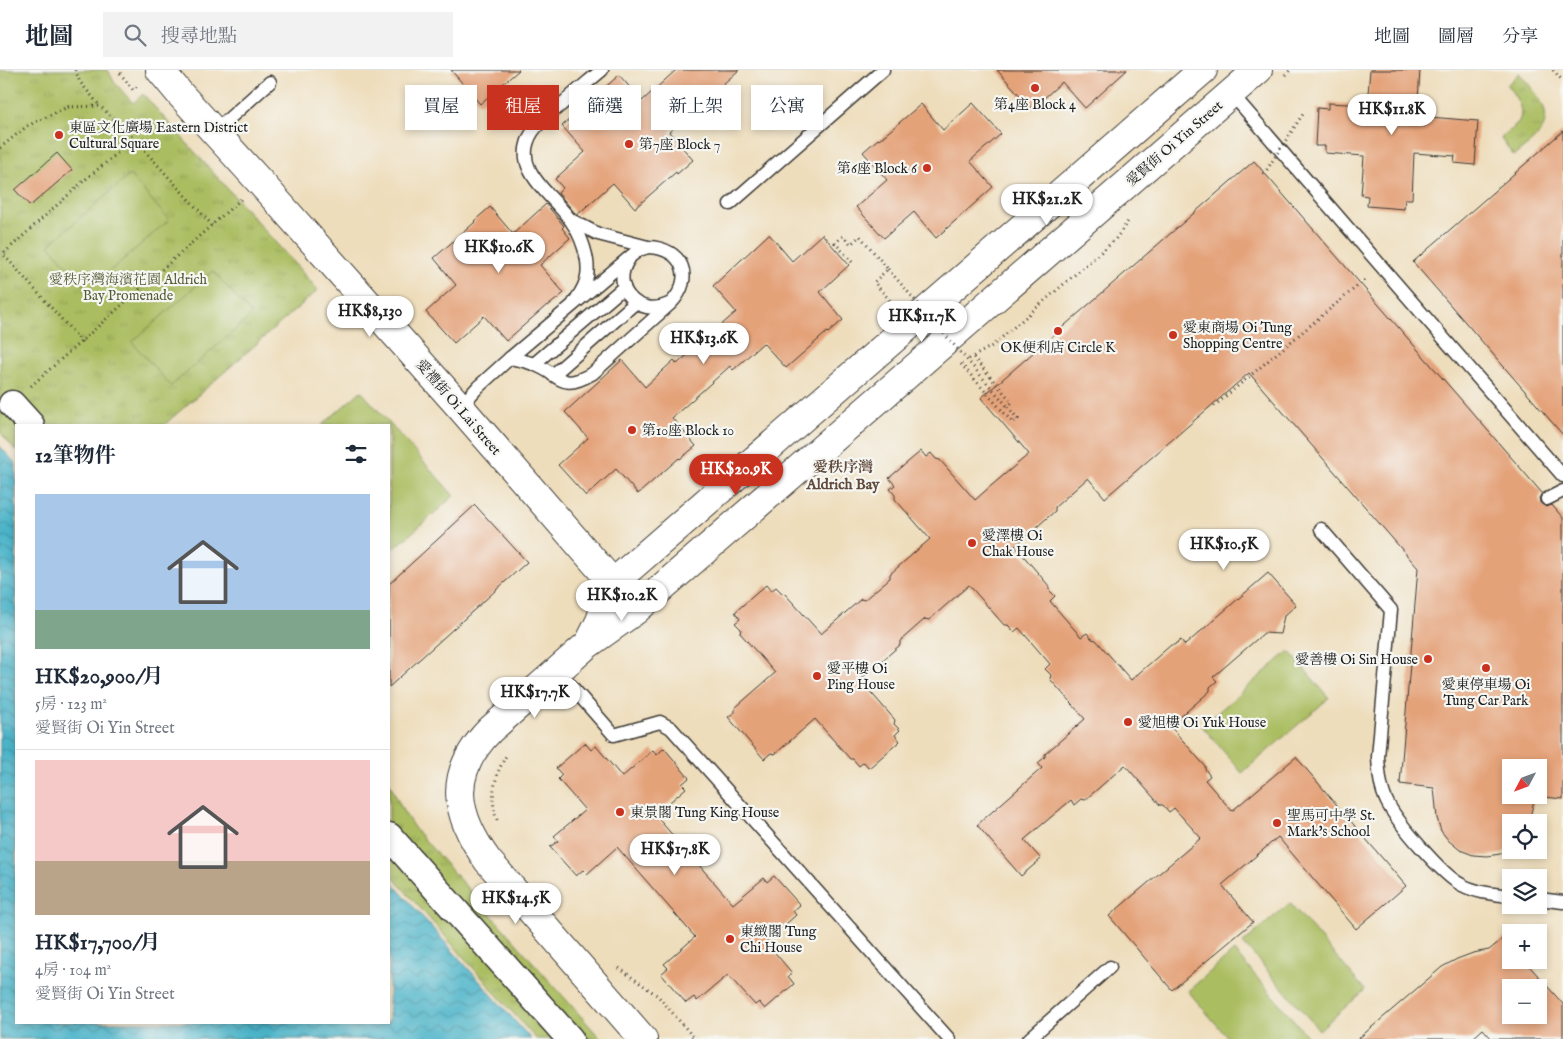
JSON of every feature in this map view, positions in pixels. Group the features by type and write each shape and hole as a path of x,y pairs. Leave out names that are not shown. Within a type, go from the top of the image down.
{"street":[{"path":"613,583 1203,70"},
{"name":"愛賢街 Oi Yin Street","path":"643,1039 488,861 476,844 467,829 462,814 460,798 461,783 471,753 480,741 588,644 636,610 1258,70"},
{"name":"愛禮街 Oi Lai Street","path":"151,76 180,94 260,182 460,407 636,610"},
{"path":"12,404 30,424"},
{"name":"愛賢街 Oi Yin Street","path":"588,644 600,621 613,583"},
{"path":"390,837 570,1039"}],"lane":[{"path":"574,303 584,287 588,275 582,241 570,220 533,178 525,155 527,143 533,131 543,120 602,70"},
{"path":"730,204 883,70"},
{"path":"214,132 270,82"},
{"path":"1231,93 1563,476"},
{"path":"510,358 534,364 562,381 572,382 582,379 592,373 671,303 678,296 683,286 684,276 681,266 676,257 666,250 598,234 570,220"},
{"path":"460,407 478,387 574,303 631,256 639,250 648,247"},
{"path":"631,256 624,269 622,280 628,296 635,303 642,306 656,308 671,303"},
{"path":"534,364 624,287"},
{"path":"553,375 635,303"},
{"path":"1547,499 1563,491"},
{"path":"1321,529 1391,610 1378,757 1379,772 1386,801 1394,814 1450,877 1476,891 1502,895"},
{"path":"558,671 614,735 660,722 671,728 949,1039"},
{"path":"1547,900 1563,902"},
{"path":"1029,1039 1110,967"}],"path":[{"path":"75,70 80,82 100,106 212,225"},
{"path":"1553,70 1563,81"},
{"path":"120,73 133,90 151,76"},
{"path":"0,148 27,126 68,107 100,106"},
{"path":"1264,174 1303,114"},
{"path":"82,342 3,254 87,178 134,140"},
{"path":"12,404 243,197"},
{"path":"852,262 835,243 843,236 851,244 860,236 1018,419 1013,424 961,363"},
{"path":"1214,406 1381,266"},
{"path":"888,270 874,282 892,303"},
{"path":"973,357 1012,402 1008,407"},
{"path":"494,792 494,808 498,823"},
{"path":"612,963 658,996 695,1039"}],"green space":[{"name":"愛秩序灣海濱花園 Aldrich Bay Promenade","path":"0,70 108,70 114,82 133,103 143,94 318,290 165,424 15,424 15,450 0,432"},
{"path":"1519,73 1541,102 1545,118 1544,126 1538,135 1514,156 1501,139 1514,127 1521,115 1519,104 1507,85"},
{"path":"130,175 169,220 88,290 49,245"},
{"path":"213,271 252,315 171,386 132,342"},
{"path":"361,391 454,496 390,552 390,424 323,424"},
{"path":"1289,651 1329,698 1242,773 1202,726"},
{"path":"390,784 403,811 415,829 601,1039 536,1039 390,874"},
{"path":"1290,903 1365,990 1319,1030 1243,943"},
{"path":"1234,951 1310,1039 1229,1039 1188,991"}],"water":[{"path":"0,446 15,463 15,1024 390,1024 390,880 531,1039 0,1039"}],"building":[{"path":"451,70 519,70 502,85 487,85 487,98 480,104 477,100 477,85 464,85"},
{"name":"第7座 Block 7","path":"676,70 739,70 722,85 660,85"},
{"name":"第4座 Block 4","path":"997,70 1127,70 1085,108 1062,82 1032,109"},
{"path":"1370,70 1420,70 1417,116 1478,121 1475,165 1454,163 1455,156 1414,153 1412,199 1405,199 1404,209 1367,206 1368,196 1361,195 1364,156 1325,153 1325,146 1315,146 1317,108 1328,109 1328,103 1367,105"},
{"name":"第7座 Block 7","path":"619,75 628,85 608,85"},
{"name":"第7座 Block 7","path":"651,93 651,130 671,130 669,132 693,160 677,174 676,172 635,208 613,183 578,214 575,213 558,193 563,188 555,179 585,152 562,126 569,120 569,130 641,130 641,100 642,101"},
{"name":"第6座 Block 6","path":"973,103 1001,134 970,161 993,187 936,238 914,212 884,238 856,207 887,180 863,152 921,104 943,130"},
{"path":"1563,131 1563,435 1413,262"},
{"path":"57,153 72,170 30,206 15,190"},
{"path":"1254,161 1542,493 1539,498 1540,503 1546,507 1552,505 1563,518 1563,799 1548,797 1548,759 1502,759 1502,804 1533,804 1531,814 1502,814 1502,853 1487,856 1473,855 1460,850 1441,831 1437,818 1434,788 1400,784 1418,568 1249,373 1105,498 1088,478 1055,507 1055,511 1015,546 1049,586 1049,590 1055,596 1050,601 1055,607 1081,637 1087,633 1092,639 1096,640 1131,680 1171,645 1181,640 1185,645 1268,573 1296,605 1284,616 1280,634 1264,633 1213,677 1217,681 1210,687 1210,691 1170,726 1205,766 1210,776 1205,780 1232,811 1296,757 1406,886 1356,929 1278,837 1222,885 1253,922 1172,990 1109,916 1201,838 1174,808 1169,812 1163,805 1160,805 1125,765 1085,800 1081,799 1074,805 1071,800 1024,840 1041,859 1021,876 977,825 1042,768 1038,763 1045,757 1045,754 1085,719 1050,679 1051,675 1045,669 1050,664 1019,628 1014,632 1008,625 1004,625 969,585 929,620 925,619 900,641 900,645 860,680 895,720 894,724 900,730 895,735 900,741 869,768 864,762 859,766 853,759 850,759 815,719 775,754 771,753 764,759 728,717 735,712 735,708 775,673 740,633 741,629 735,623 740,619 735,612 766,585 771,591 776,587 785,594 821,634 861,599 864,600 890,578 890,574 930,539 895,499 895,495 890,489 895,485 889,478 921,451 926,457 931,453 936,459 940,460 975,500 1029,454 981,398"},
{"path":"546,204 564,226 562,228 570,238 540,265 564,293 547,305 506,341 484,316 454,343 426,312 456,285 434,258 490,207 513,234"},
{"path":"769,234 792,261 822,234 849,265 820,292 843,320 786,368 763,343 733,370 730,366 672,418 696,446 679,458 638,494 616,469 586,496 558,465 588,438 565,412 622,360 645,387 674,360 677,364 736,312 713,286"},
{"path":"475,505 527,562 390,686 390,583"},
{"path":"585,743 591,750 596,746 622,777 653,750 657,755 664,748 689,778 682,784 686,788 655,815 733,904 764,878 767,882 774,876 800,905 793,911 796,915 766,942 792,973 788,976 794,984 765,1009 759,1002 755,1005 728,975 697,1001 694,997 686,1003 661,974 668,968 664,964 695,937 617,847 587,874 583,870 576,876 550,847 558,841 554,836 585,810 558,779 562,775 556,768"},
{"path":"1502,939 1502,969 1532,969 1541,979 1502,979 1502,1024 1547,1024 1547,986 1563,1004 1563,1039 1492,1039 1483,1029 1472,1039 1358,1039 1442,967 1473,953 1489,950"}],"place":[{"name":"第4座 Block 4","path":"1035,88"},
{"name":"東區文化廣場 Eastern District Cultural Square","path":"59,135"},
{"name":"第7座 Block 7","path":"629,144"},
{"name":"第6座 Block 6","path":"927,168"},
{"name":"OK便利店 Circle K","path":"1058,331"},
{"name":"愛東商場 Oi Tung Shopping Centre","path":"1173,335"},
{"name":"第10座 Block 10","path":"632,430"},
{"name":"愛澤樓 Oi Chak House","path":"972,543"},
{"name":"愛善樓 Oi Sin House","path":"1428,659"},
{"name":"愛東停車場 Oi Tung Car Park","path":"1486,668"},
{"name":"愛平樓 Oi Ping House","path":"817,676"},
{"name":"愛旭樓 Oi Yuk House","path":"1128,722"},
{"name":"東景閣 Tung King House","path":"620,812"},
{"name":"聖馬可中學 St. Mark's School","path":"1277,823"},
{"name":"東緻閣 Tung Chi House","path":"730,939"}],"district":[{"name":"愛秩序灣 Aldrich Bay","path":"843,476"}]}
